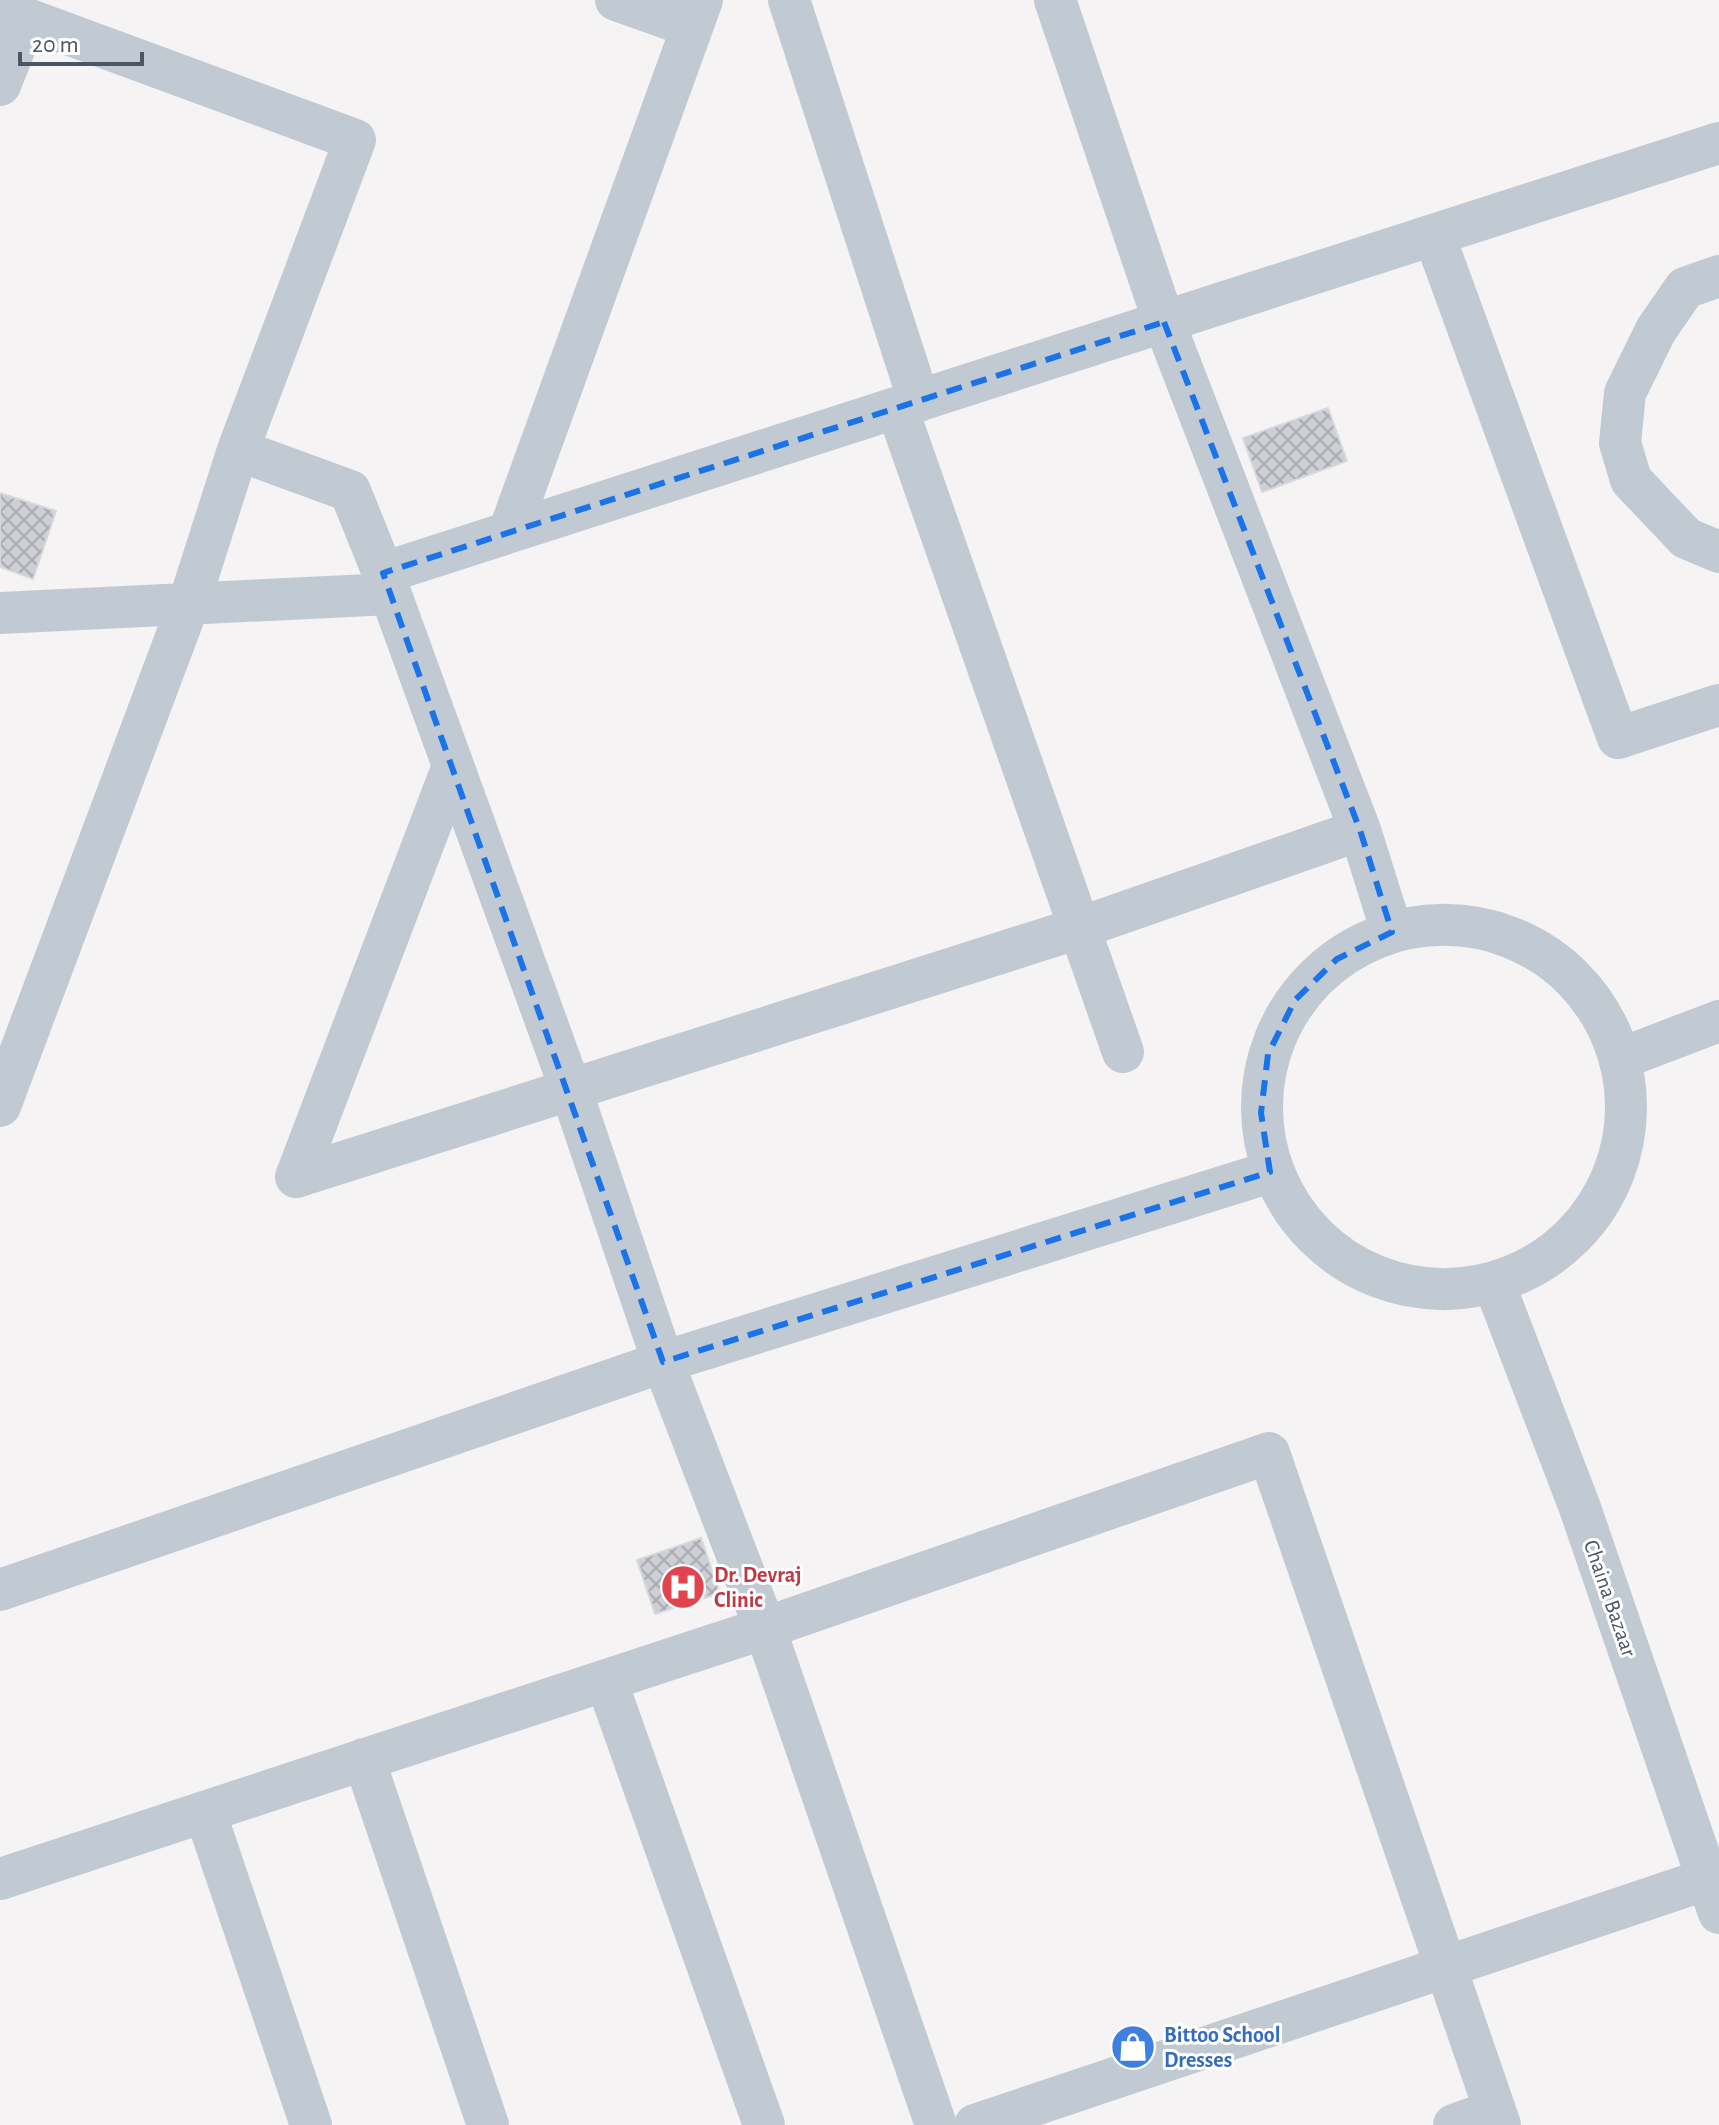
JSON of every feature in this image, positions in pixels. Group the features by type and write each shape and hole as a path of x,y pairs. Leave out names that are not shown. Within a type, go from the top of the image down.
{"street":[{"path":"509,532 697,14 616,0"},
{"path":"789,0 908,404 1079,928 1123,1052"},
{"path":"1055,0 1164,322 1360,830 1392,932"},
{"path":"0,85 13,14 355,140 238,450 189,603 0,1106"},
{"path":"0,613 189,603 386,583 509,532 1719,143"},
{"path":"1434,235 1618,738 1719,705"},
{"path":"1719,276 1685,288 1656,330 1625,393 1620,443 1631,480 1686,538 1719,552"},
{"path":"238,450 350,491 571,1090 663,1362 765,1628 936,2125"},
{"path":"453,766 296,1177 1079,928 1360,830"},
{"path":"1448,925 1505,935 1556,962 1596,1004 1625,1057 1627,1113 1616,1169 1588,1219 1546,1258 1495,1286 1439,1289 1385,1280 1336,1255 1297,1216 1270,1172 1261,1113 1268,1054 1295,1000 1337,959 1392,932 1448,925"},
{"path":"1625,1057 1719,1021"},
{"path":"0,1590 663,1362 1270,1172"},
{"name":"Chaina Bazaar","path":"1495,1286 1580,1508 1715,1889"},
{"path":"0,1879 765,1628 1269,1453 1498,2117 1454,2125"},
{"path":"606,1680 764,2125"},
{"path":"364,1759 488,2125"},
{"path":"205,1812 311,2125"},
{"path":"975,2125 1447,1966 1715,1889"}],"highlighted area":[{"path":"1164,322 1360,830 1392,932 1337,959 1295,1000 1268,1054 1261,1113 1270,1172 663,1362 383,573"}],"building":[{"path":"1328,408 1347,461 1262,492 1243,438"},
{"path":"0,493 56,511 33,579 0,567"},
{"path":"701,1538 720,1593 655,1614 637,1560"}],"place":[{"name":"Dr. Devraj Clinic","path":"683,1587"},
{"name":"Bittoo School Dresses","path":"1133,2047"}]}
